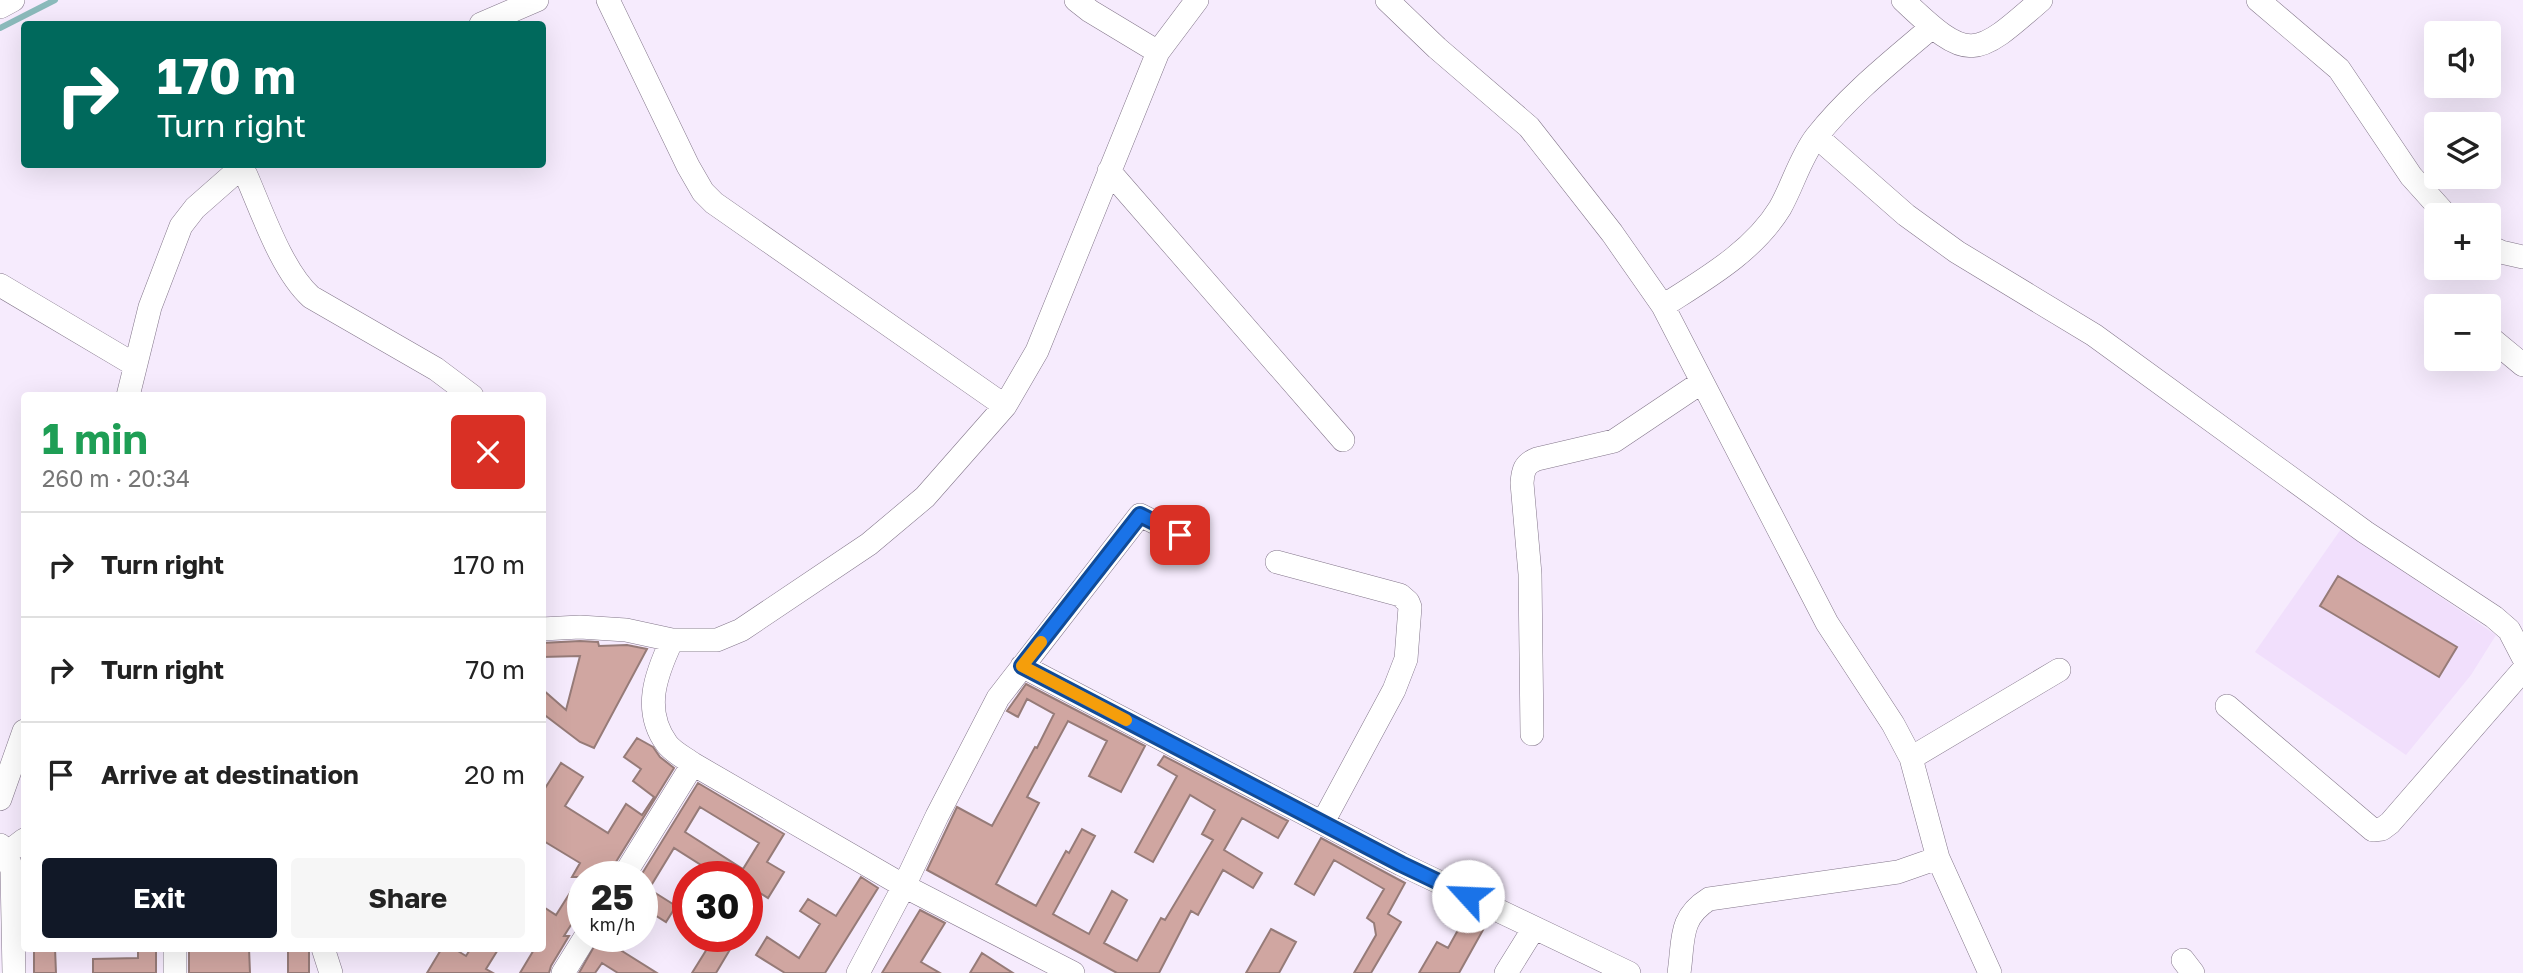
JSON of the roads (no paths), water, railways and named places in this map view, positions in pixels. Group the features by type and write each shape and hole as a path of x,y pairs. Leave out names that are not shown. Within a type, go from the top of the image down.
{"street":[{"path":"0,6 13,0"},
{"path":"488,21 537,0"},
{"path":"608,0 688,166 714,203 1005,406"},
{"path":"1076,0 1158,52"},
{"path":"546,629 580,627 626,630 672,640 718,640 741,630 869,544 925,497 1005,406 1037,351 1158,52 1197,0"},
{"path":"1387,0 1437,48 1529,127 1612,233 1663,306 1827,623 1893,724 1911,758 1938,858 1990,973"},
{"path":"1903,0 1932,27 1964,46 1977,46 1992,41 2041,0"},
{"path":"2258,0 2339,69 2411,176 2435,203"},
{"path":"1663,306 1707,278 1762,233 1780,207 1817,136 1862,87 1932,27"},
{"path":"1817,136 1906,215 1957,253 2094,334 2365,532 2494,617 2509,630 2523,657"},
{"path":"129,392 150,307 181,226 195,208 241,168"},
{"path":"245,168 285,263 302,289 311,297 436,369 467,392"},
{"path":"1109,170 1343,440"},
{"path":"2501,250 2523,257"},
{"path":"0,285 135,365"},
{"path":"2501,346 2523,365"},
{"path":"1532,734 1530,573 1523,470 1533,461 1614,441 1702,382"},
{"path":"858,973 998,698 1140,515 1180,535"},
{"path":"1277,562 1400,595 1410,607 1406,659 1394,690 1323,822"},
{"path":"672,640 657,672 652,695 653,710 667,745 693,764 904,886 1073,973"},
{"path":"1022,666 1401,864 1629,973"},
{"path":"1911,758 2059,670"},
{"path":"2227,706 2372,830 2382,829 2523,670"},
{"path":"0,799 21,740"},
{"path":"633,861 693,764"},
{"path":"11,846 14,973"},
{"path":"1679,973 1681,937 1691,913 1709,899 1898,872 1938,858"},
{"path":"1506,973 1534,928"},
{"path":"175,952 175,973"},
{"path":"324,952 331,973"},
{"path":"563,973 576,952"}],"waterway":[{"path":"0,28 55,0"}]}
